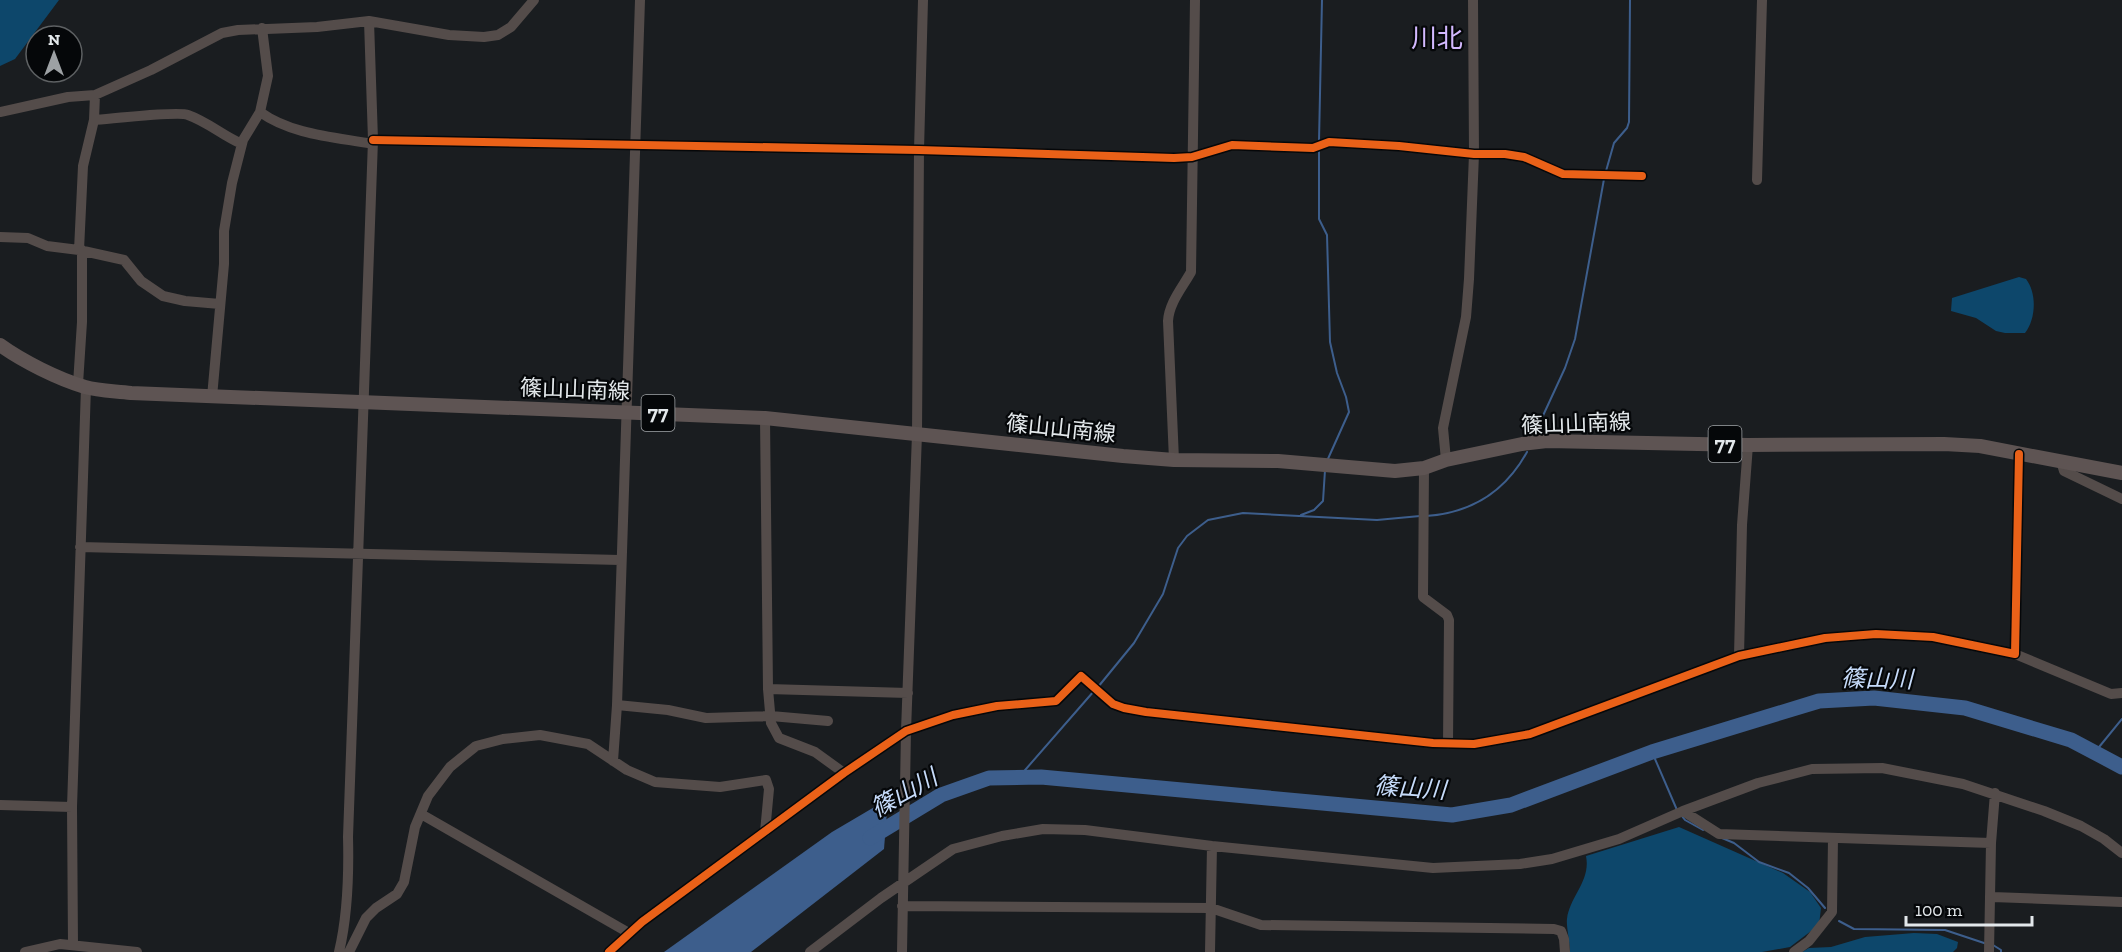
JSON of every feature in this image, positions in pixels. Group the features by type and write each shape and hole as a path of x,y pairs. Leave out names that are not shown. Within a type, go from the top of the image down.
{"main road":[{"name":"篠山山南線","path":"0,345 82,386 131,393 765,418 1123,456 1278,461 1395,471 1424,468 1446,460 1547,441 1748,445 1944,444 1980,446 2122,473"}],"street":[{"path":"0,112 68,97 95,95 151,70 222,33 369,21 449,35 484,37 498,35 512,27 534,0"},
{"path":"613,761 617,705 640,0"},
{"path":"902,952 906,735 917,434 919,150 923,0"},
{"path":"1174,459 1168,312 1191,272 1195,0"},
{"path":"1446,460 1443,428 1466,317 1469,279 1474,154 1473,0"},
{"path":"1757,180 1762,0"},
{"path":"339,952 344,930 349,876 348,837 373,142 369,21"},
{"path":"212,397 224,264 224,231 232,183 242,144 260,112 268,76 262,28"},
{"path":"71,947 72,807 80,547 82,322 80,250 83,166 94,120 95,95"},
{"path":"260,112 272,121 292,129 373,142 919,150 1192,157 1232,145 1313,148 1329,142 1474,154 1505,154 1524,157 1563,174 1642,176"},
{"path":"94,120 186,113 227,138 242,144"},
{"path":"0,237 28,238 47,246 80,250 124,260 141,281 163,296 185,301 220,304"},
{"path":"765,418 768,689 771,723 779,738 815,752 844,773"},
{"path":"1739,656 1742,525 1748,445"},
{"path":"2015,654 2019,454"},
{"path":"2061,462 2064,471 2122,499"},
{"path":"1424,468 1423,597 1447,615 1449,620 1448,744"},
{"path":"80,547 620,560"},
{"path":"609,952 629,933 844,773 906,735 953,715 997,706 1056,701 1081,676 1108,700 1124,708 1448,744 1474,744 1530,734 1739,656 1825,638 1876,634 1933,637 2015,654 2111,694 2122,693"},
{"path":"768,689 908,693"},
{"path":"617,705 668,710 706,717 771,716 828,721"},
{"path":"349,952 366,918 397,894 404,882 416,827 428,796 450,767 476,746 494,741 540,735 588,744 627,770 655,782 720,786 766,780 769,789 765,832"},
{"path":"810,952 903,880 953,849 1002,836 1043,829 1084,830 1212,846 1433,868 1520,864 1552,859 1619,839 1683,811 1758,783 1812,769 1882,768 1933,777 1995,793 2081,826 2122,853"},
{"path":"1989,952 1992,897 1991,843 1995,793"},
{"path":"0,805 72,807"},
{"path":"1683,811 1719,834 1991,843"},
{"path":"421,814 629,933"},
{"path":"1794,952 1809,941 1832,912 1833,838"},
{"path":"1210,952 1212,846"},
{"path":"1992,897 2122,902"},
{"path":"902,906 1211,908 1261,925 1554,929 1561,930 1565,952"},
{"path":"26,952 60,945 137,952"}],"shaded area":[{"path":"0,0 59,0 41,24 24,24 24,47 15,59 0,66"},
{"path":"2019,277 2026,279 2030,285 2034,306 2029,327 2025,333 1996,331 1976,318 1951,311 1952,298"},
{"path":"888,799 884,849 751,952 664,952 832,832"},
{"path":"1679,827 1783,873 1810,892 1821,908 1819,925 1790,947 1762,952 1570,952 1567,919 1586,873 1586,856"},
{"path":"1914,933 1937,934 1958,942 1957,948 1953,952 1802,952 1809,948 1831,947 1865,937"}],"waterway":[{"path":"1319,141 1322,0"},
{"path":"1606,171 1614,143 1627,128 1629,122 1630,0"},
{"path":"1319,150 1319,219 1327,235 1330,342 1349,412 1327,461"},
{"path":"1535,433 1565,368 1575,339 1604,179"},
{"path":"1426,516 1458,510 1486,498 1508,478 1527,452"},
{"path":"1301,515 1314,510 1323,501 1325,470"},
{"path":"1098,687 1134,643 1163,594 1178,548 1187,536 1208,520 1243,513 1377,520 1420,516"},
{"path":"1019,777 1094,691"},
{"name":"篠山川","path":"870,838 941,795 989,778 1041,777 1452,815 1511,805 1652,752 1819,701 1874,698 1965,708 2071,740 2122,767"},
{"path":"2095,752 2122,719"},
{"path":"1652,752 1677,810"},
{"path":"1681,815 1685,820 1703,830"},
{"path":"1722,838 1734,843 1759,862 1789,873 1808,888 1825,908"},
{"path":"1839,921 1854,929 1945,930 1987,944"},
{"path":"1993,945 2001,952"}],"cycle path":[{"path":"373,140 919,150 1174,158 1192,157 1232,145 1313,148 1329,142 1474,154 1505,154 1524,157 1563,174 1642,176"},
{"path":"609,952 642,922 844,773 906,731 953,715 997,706 1056,701 1081,676 1113,704 1146,712 1433,743 1474,744 1530,734 1739,656 1825,638 1876,634 1933,637 2015,654 2019,454"}],"district":[{"name":"川北","path":"1437,38"}]}
